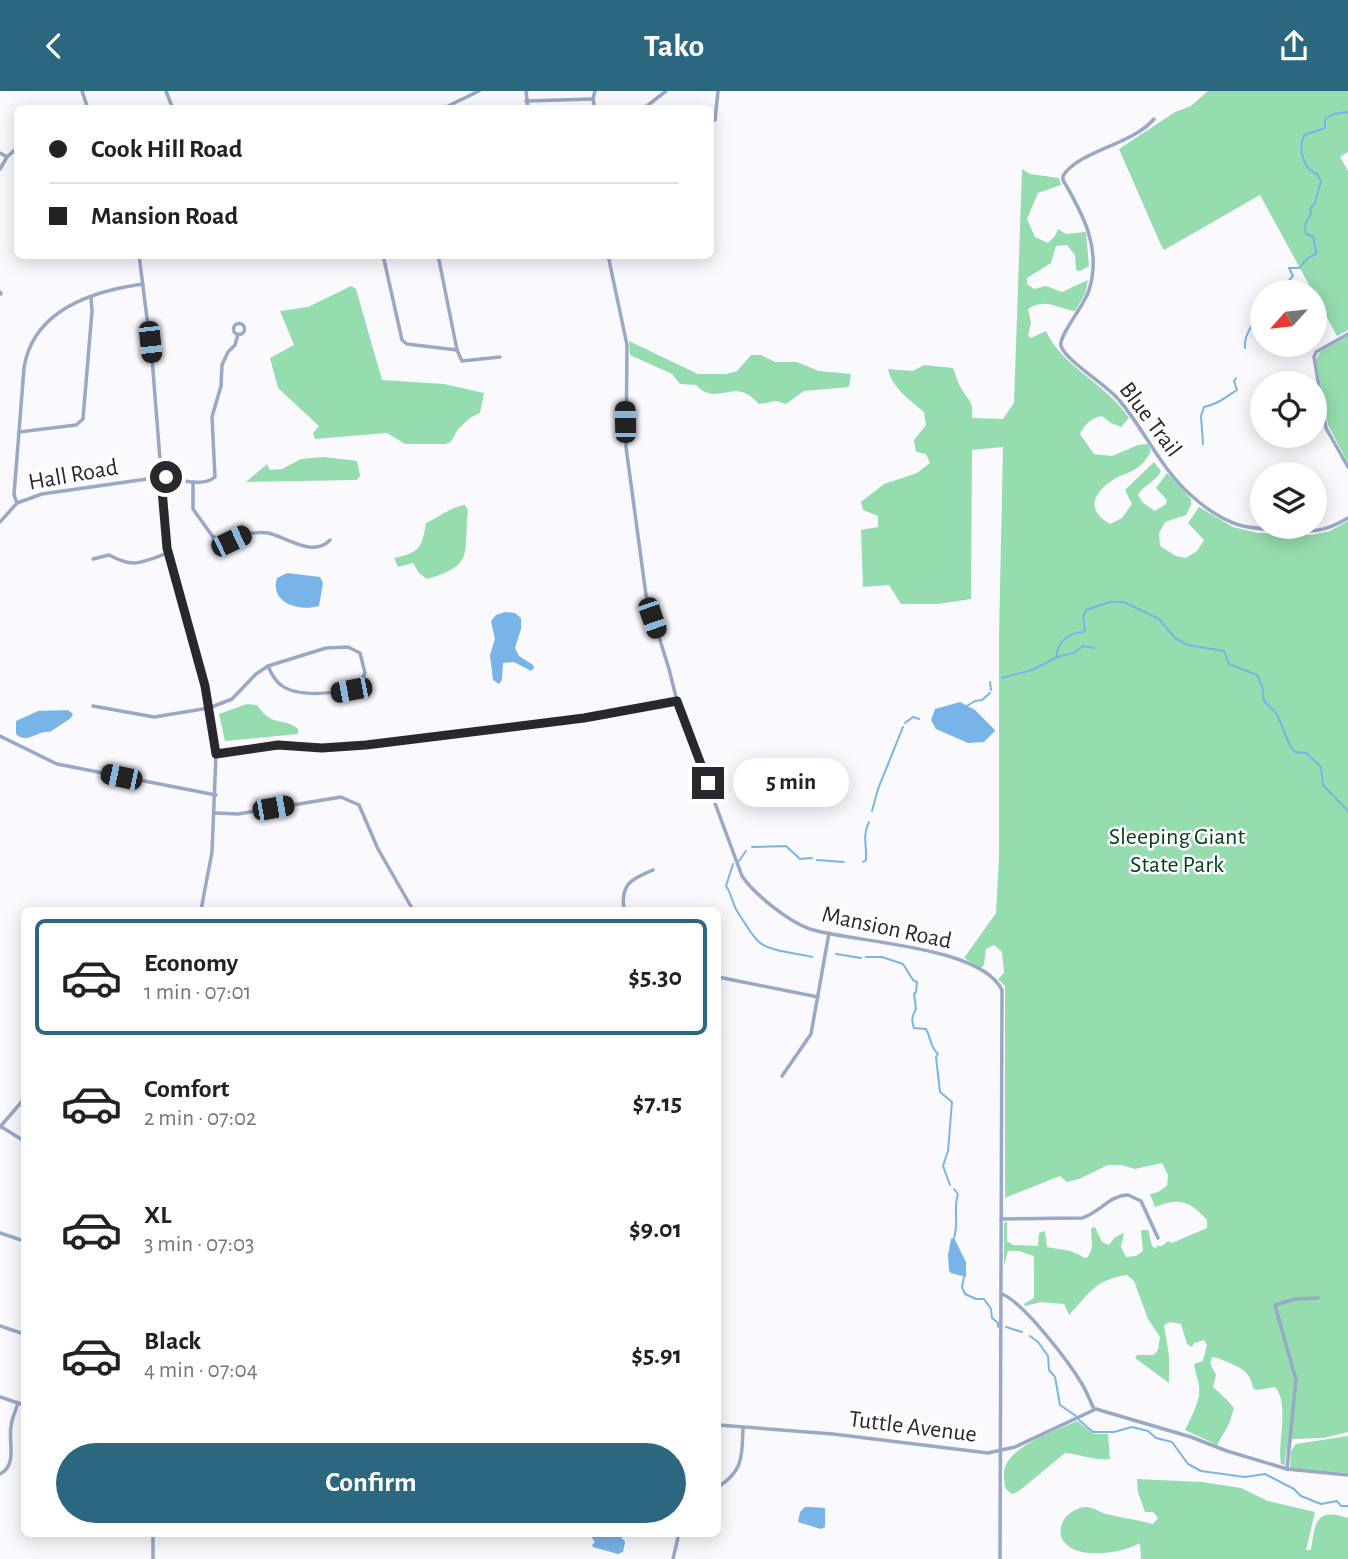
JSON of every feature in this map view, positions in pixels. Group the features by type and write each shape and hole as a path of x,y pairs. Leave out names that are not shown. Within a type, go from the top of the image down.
{"street":[{"path":"448,105 466,93 479,91"},
{"path":"526,91 527,105"},
{"path":"594,105 595,91"},
{"path":"648,105 666,91"},
{"path":"715,120 718,91"},
{"path":"526,101 593,99"},
{"name":"Blue Trail","path":"1154,119 1141,131 1071,167 1065,173 1063,180 1085,219 1093,257 1088,294 1080,311 1060,337 1061,347 1117,398 1180,484 1225,518 1250,527 1313,531 1328,529 1348,518"},
{"path":"0,169 14,151"},
{"path":"0,153 7,157"},
{"path":"140,259 152,358 168,553 209,708 216,754 212,852 202,907"},
{"path":"384,259 402,340 407,344 457,350"},
{"path":"439,259 457,350 462,361 500,357"},
{"name":"Mansion Road","path":"609,259 627,345 626,447 644,585 677,701 734,859 745,881 807,928 945,955 985,973 1000,985 1003,999 1000,1559"},
{"path":"17,503 14,495 24,367 33,342 51,317 72,304 143,284"},
{"path":"19,432 76,425 83,419 91,297"},
{"path":"238,334 235,345 222,365 221,386 212,417 215,477 209,481 192,482 192,509 213,537 231,541 247,533 267,533 312,547 327,544 330,540"},
{"path":"1348,334 1319,350 1314,357 1326,428 1348,467"},
{"name":"Hall Road","path":"0,522 17,503 42,494 161,477 192,482"},
{"path":"0,512 6,514"},
{"path":"93,559 109,555 125,564 134,564 168,553"},
{"path":"93,706 154,717 209,708 232,699 256,674 268,666 326,647 348,647 360,653 365,673 359,686 351,690 315,693 289,690 282,686 268,666"},
{"path":"216,754 278,745 322,748 366,745 584,718 677,701"},
{"path":"0,736 57,764 216,795"},
{"path":"215,813 238,814 341,797 359,805 378,849 411,907"},
{"path":"624,907 625,890 632,878 653,870"},
{"path":"782,1076 811,1034 829,933"},
{"path":"721,978 818,996"},
{"path":"21,1102 0,1126 21,1140"},
{"path":"1001,1219 1082,1218 1093,1214 1119,1195 1128,1195 1141,1201 1157,1238"},
{"path":"0,1233 21,1240"},
{"path":"1002,1294 1023,1309 1037,1325 1082,1384 1094,1409 1287,1469 1348,1475"},
{"path":"1287,1469 1296,1380 1275,1305 1296,1299 1318,1298"},
{"path":"0,1326 21,1333"},
{"path":"0,1398 21,1404"},
{"path":"0,1473 6,1471 10,1463 10,1426 18,1403"},
{"name":"Tuttle Avenue","path":"721,1425 845,1435 985,1453 1001,1451 1094,1409"},
{"path":"721,1485 737,1471 741,1458 743,1427"},
{"path":"153,1537 153,1559"},
{"path":"673,1559 678,1537"}],"green space":[{"path":"1208,91 1348,91 1348,152 1340,157 1348,171 1348,330 1337,336 1327,318 1327,280 1306,280 1260,195 1164,250 1119,149 1175,112 1191,106"},
{"name":"Sleeping Giant State Park","path":"1022,169 1030,174 1059,178 1061,185 1038,193 1027,219 1035,237 1048,243 1058,229 1066,234 1086,232 1089,266 1080,271 1076,270 1075,255 1067,245 1056,246 1051,263 1027,278 1027,284 1034,289 1046,286 1062,292 1088,280 1085,294 1075,311 1046,304 1028,309 1031,323 1028,336 1031,338 1046,331 1063,355 1109,395 1129,418 1121,427 1102,416 1086,424 1080,434 1094,454 1112,456 1138,445 1148,444 1151,451 1139,466 1108,483 1098,494 1095,506 1102,518 1110,524 1122,518 1132,504 1125,490 1154,462 1161,471 1138,495 1142,502 1155,511 1166,504 1167,500 1156,488 1167,473 1191,499 1186,515 1165,522 1159,533 1160,546 1176,556 1186,558 1197,551 1204,540 1188,523 1199,507 1233,527 1250,531 1250,539 1327,539 1327,532 1348,521 1348,1432 1323,1438 1292,1439 1286,1452 1285,1465 1281,1464 1280,1455 1282,1403 1275,1387 1257,1390 1253,1388 1245,1372 1218,1358 1212,1357 1210,1363 1216,1375 1213,1387 1234,1408 1229,1424 1217,1445 1185,1430 1198,1397 1199,1386 1194,1364 1203,1361 1207,1345 1204,1340 1194,1343 1192,1347 1187,1344 1181,1324 1170,1322 1164,1325 1169,1356 1169,1383 1135,1358 1137,1355 1153,1355 1158,1350 1160,1337 1148,1319 1134,1281 1127,1275 1100,1284 1069,1315 1064,1304 1041,1302 1025,1306 1024,1304 1034,1298 1034,1256 1008,1251 1004,1266 1004,1223 1007,1221 1007,1241 1013,1245 1038,1246 1039,1233 1045,1231 1047,1247 1071,1251 1084,1258 1088,1257 1092,1248 1091,1228 1095,1227 1102,1242 1109,1245 1115,1237 1124,1233 1121,1247 1126,1257 1136,1256 1143,1251 1141,1230 1148,1230 1152,1246 1157,1249 1156,1246 1162,1246 1168,1241 1172,1243 1207,1228 1207,1220 1189,1205 1171,1202 1155,1207 1150,1194 1167,1186 1168,1175 1162,1163 1135,1169 1108,1165 1079,1179 1067,1182 1060,1176 1005,1198 1005,986 998,979 1004,973 1002,952 994,945 986,949 984,965 981,968 964,958 996,913 999,858 999,636 1003,447 972,450 971,599 938,604 901,604 889,585 863,587 861,530 878,527 878,516 863,510 861,502 884,484 917,473 930,463 926,454 916,452 914,440 926,425 924,412 897,388 888,369 913,371 924,365 953,368 971,403 972,418 1003,419 1014,403"},
{"path":"351,286 356,289 382,380 444,384 484,393 480,413 458,429 451,442 405,444 387,433 315,439 313,433 319,426 278,388 270,358 294,345 280,311 308,307"},
{"path":"1348,336 1348,463 1328,425 1327,371 1318,371 1316,360 1318,357 1327,357 1327,348"},
{"path":"629,341 698,374 727,374 737,371 751,355 761,355 775,362 797,362 819,371 851,374 849,387 804,391 786,404 776,401 759,404 751,396 738,391 714,394 702,391 696,385 680,384 672,374 630,355"},
{"path":"324,457 357,461 360,476 357,480 246,482 267,464 270,470 282,469 301,459"},
{"path":"465,505 468,510 466,547 460,562 443,574 427,579 413,563 398,567 394,558 418,548 426,523"},
{"path":"247,704 257,705 273,720 293,725 298,729 298,734 225,741 219,714"},
{"path":"1077,1421 1094,1434 1108,1434 1110,1459 1065,1453 1019,1491 1012,1494 1006,1489 1005,1467 1017,1452 1036,1439"},
{"path":"1348,1436 1348,1473 1290,1468 1291,1451 1296,1444"},
{"path":"1137,1479 1202,1482 1241,1488 1268,1501 1315,1512 1306,1550 1311,1550 1316,1525 1323,1516 1337,1515 1348,1518 1348,1559 1141,1559 1140,1543 1124,1550 1103,1553 1082,1552 1067,1545 1062,1539 1061,1527 1067,1516 1079,1508 1089,1507 1106,1514 1153,1524 1158,1518 1153,1512 1145,1512"}],"water":[{"path":"287,573 320,577 323,583 319,606 303,608 288,604 282,599 276,587 277,578"},
{"path":"515,613 521,618 521,629 515,648 519,656 534,668 531,671 514,662 503,663 502,680 499,684 493,680 490,655 495,639 491,621 496,615"},
{"path":"960,702 975,710 994,729 984,742 968,743 936,729 931,720 935,709"},
{"path":"68,710 73,714 71,718 50,732 29,738 16,734 16,721 38,711"},
{"path":"954,1238 966,1262 966,1277 949,1271 948,1255 951,1239"},
{"path":"805,1507 825,1508 825,1527 821,1529 798,1522 800,1512"},
{"path":"621,1537 625,1542 623,1552 618,1554 593,1547 595,1542 592,1538"}],"waterway":[{"path":"1289,280 1293,276 1289,268 1299,268 1316,254 1314,237 1306,234 1305,224 1311,214 1310,209 1315,203 1321,181 1305,163 1302,140 1304,135 1325,128 1325,119 1334,114 1348,112"},
{"path":"1245,348 1250,330"},
{"path":"1203,444 1201,416 1204,407 1237,390 1234,381 1236,378"},
{"path":"1057,657 1064,639 1085,630 1083,617 1086,610 1110,602 1124,602 1159,619 1175,638 1188,645 1224,651 1229,664 1257,675 1264,701 1277,714 1290,746 1295,752 1306,753 1321,767 1323,785 1348,811"},
{"path":"1002,678 1032,670 1057,657 1074,653 1083,646 1094,648"},
{"path":"990,682 991,690"},
{"path":"965,707 982,700 990,693"},
{"path":"905,723 913,717 919,719"},
{"path":"872,811 903,727"},
{"path":"863,862 866,860 865,836 869,822"},
{"path":"752,847 786,846 800,859 812,858"},
{"path":"739,861 746,851"},
{"path":"817,860 844,862"},
{"path":"733,864 726,886 737,911 757,940 770,948 812,957"},
{"path":"836,954 861,958"},
{"path":"866,957 882,957 903,964 917,982 913,1025 914,1028 926,1029 938,1054 936,1057 940,1092 952,1102 948,1151 943,1166 950,1185"},
{"path":"954,1189 958,1194 954,1238"},
{"path":"964,1277 962,1287 965,1294 984,1299 998,1327"},
{"path":"1006,1327 1022,1332"},
{"path":"1030,1336 1048,1356 1049,1370 1055,1377 1060,1405 1076,1416"},
{"path":"1079,1420 1093,1432 1114,1432 1132,1427 1148,1431 1156,1438 1172,1442 1188,1464 1201,1471 1245,1477 1265,1474 1294,1489 1301,1496 1321,1504 1337,1501 1341,1506 1348,1506"}],"route":[{"path":"166,477 161,478 167,548 205,686 216,754 278,745 322,748 366,745 584,718 677,701 708,783"}]}
